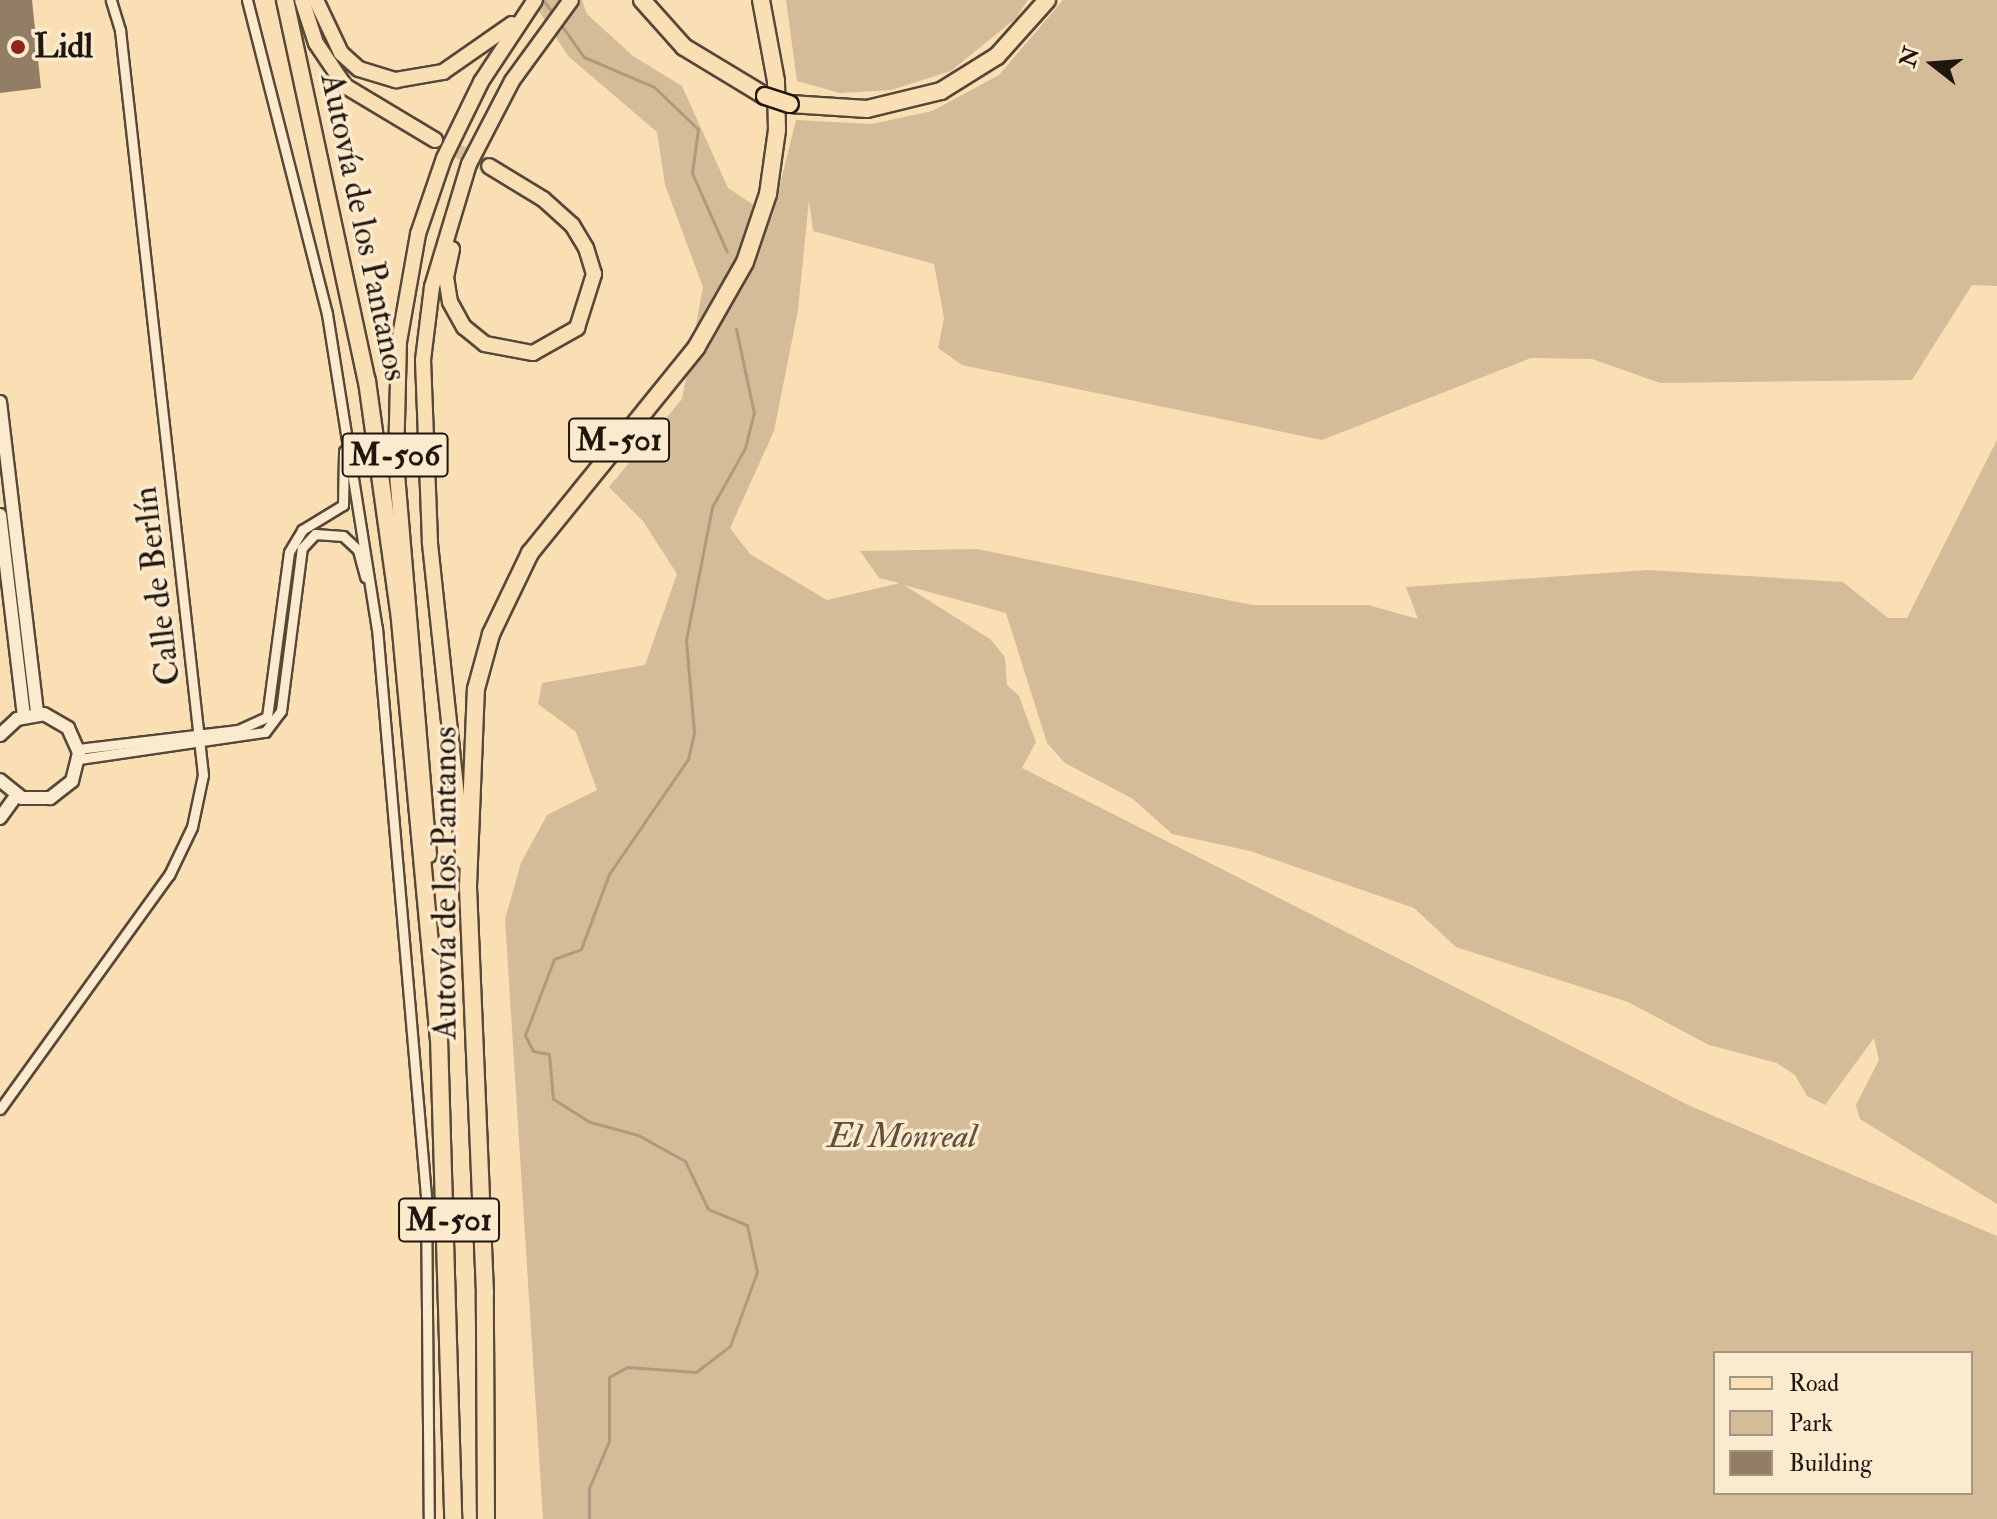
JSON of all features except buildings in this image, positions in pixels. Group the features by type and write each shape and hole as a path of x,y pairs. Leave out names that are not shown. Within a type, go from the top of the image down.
{"highway":[{"name":"Autovía de los Pantanos","path":"285,0 367,381 400,620 430,922 448,1209 453,1519"},
{"path":"642,0 684,47 765,96 790,104 867,109 941,91 997,56 1047,0"},
{"name":"Autovía de los Pantanos","path":"486,1519 485,1293 468,886 476,689 513,583 572,494 696,348 760,225 777,130 776,81 761,0"}],"main road":[{"path":"302,0 316,43 345,86 435,140"},
{"path":"316,0 341,53 359,69 396,80 443,72 524,13"},
{"name":"M-506","path":"430,922 428,829 396,463 399,342 418,234 444,158 524,13 535,0"},
{"name":"M-506","path":"468,886 422,446 432,287 457,194 493,114 542,37 568,3"},
{"path":"457,194 446,277 464,327 485,344 533,353 577,328 594,274 586,248 572,225 543,199 489,166"}],"street":[{"name":"Calle de Berlín","path":"0,1109 169,875 197,809 201,739 120,30 111,0"},
{"path":"247,0 327,314 377,628 426,1196 429,1519"},
{"path":"201,739 255,726 271,709 292,544 302,530 334,516 346,500 338,384"},
{"path":"0,402 30,715"},
{"path":"0,515 30,715"},
{"path":"78,754 257,735 277,720 298,559 315,534 343,536 358,550 377,628"},
{"path":"0,735 30,715"},
{"path":"0,818 6,791 36,800 63,791 78,754 68,728 30,715"}],"green space":[{"name":"El Monreal","path":"532,0 582,0 587,14 633,56 682,86 728,188 772,217 796,120 872,124 932,111 999,75 1063,0 1997,0 1997,286 1972,285 1912,380 1660,383 1592,359 1531,358 1322,440 962,365 938,348 944,318 934,264 813,231 809,200 798,310 774,431 730,528 750,554 827,600 900,583 879,578 860,551 977,549 1252,605 1368,605 1418,619 1406,587 1648,570 1843,582 1888,618 1907,618 1997,440 1997,1204 1860,1119 1856,1105 1879,1060 1874,1038 1825,1105 1807,1096 1795,1075 1777,1063 1709,1045 1628,1002 1456,947 1414,908 1250,851 1172,834 1133,799 1065,763 1047,743 1006,613 904,585 990,639 1005,657 1007,685 1019,696 1036,742 1022,768 1688,1105 1997,1236 1997,1519 543,1519 505,919 521,863 547,815 597,790 576,732 538,704 542,683 645,665 677,574 643,521 609,487 682,399 703,287 665,185 657,132 568,56"},
{"path":"786,0 1028,0 1016,18 951,71 891,90 840,93 797,81"}],"waterway":[{"path":"543,0 555,16"},
{"path":"559,22 584,57 654,87 698,129 692,173 727,252"},
{"path":"589,1519 589,1488 609,1441 609,1377 627,1367 696,1372 730,1346 757,1272 747,1225 708,1209 685,1161 638,1135 590,1122 553,1099 549,1054 533,1051 525,1035 554,959 581,949 609,874 688,759 694,732 686,640 712,507 745,448 754,413 736,329"}],"tunnel":[{"path":"435,140 489,166"}],"place":[{"name":"Lidl","path":"18,47"}]}
